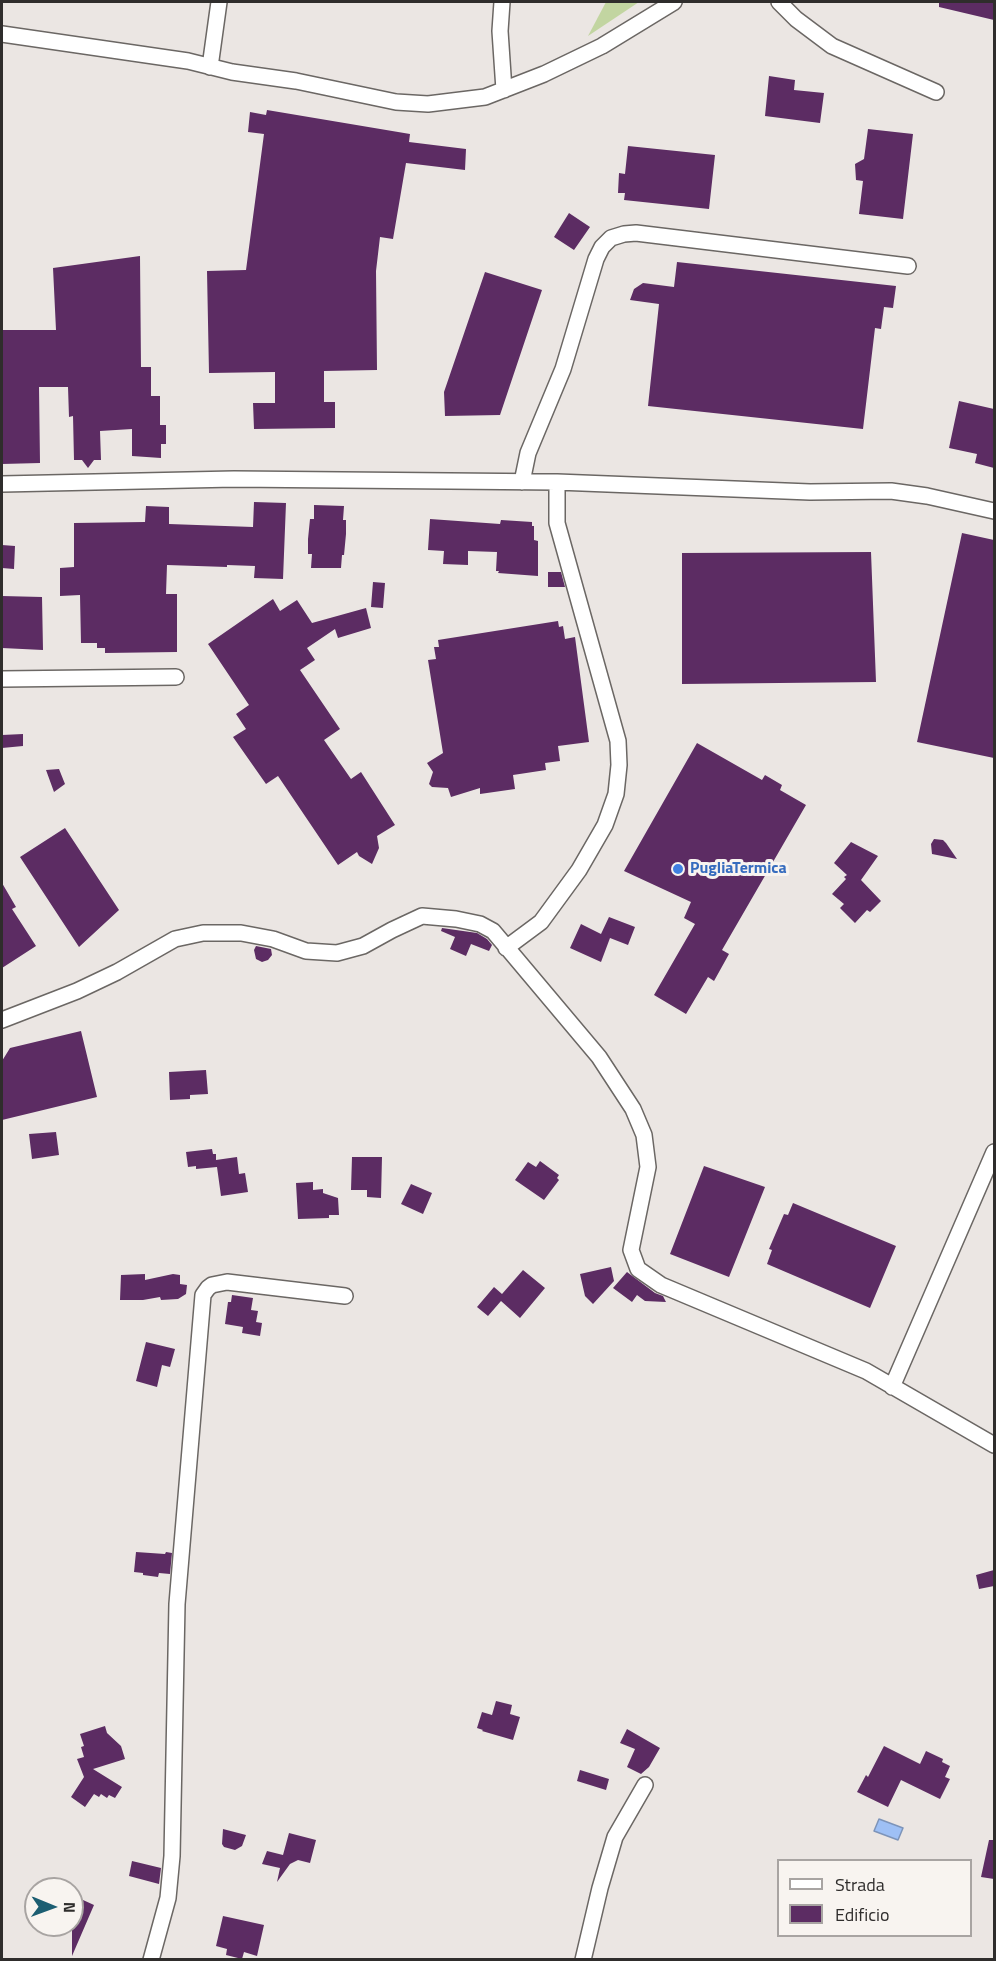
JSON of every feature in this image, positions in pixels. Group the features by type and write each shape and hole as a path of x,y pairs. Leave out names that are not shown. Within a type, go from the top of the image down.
{"street":[{"path":"210,66 219,2"},
{"path":"502,2 500,31 504,90"},
{"path":"2,34 188,61 396,102 428,104 485,97 544,74 602,46 674,2"},
{"path":"779,2 796,19 832,46 936,92"},
{"path":"522,482 528,453 563,369 596,259 611,238 636,233 908,266"},
{"path":"2,484 234,479 557,482 810,492 891,491 927,496 994,511"},
{"path":"506,948 541,922 579,870 605,825 616,794 619,765 618,741 557,523 557,482"},
{"path":"2,679 176,677"},
{"path":"2,1020 77,991 117,972 175,939 203,933 241,933 273,939 306,951 337,953 363,946 422,916 480,924 493,931 599,1057 633,1108 644,1135 648,1167 631,1250 638,1269 661,1285 866,1371 994,1445"},
{"path":"892,1386 994,1152"},
{"path":"152,1959 168,1898 172,1856 177,1604 203,1295 212,1285 227,1282 345,1296"},
{"path":"583,1959 615,1838 645,1785"}],"green space":[{"path":"606,2 639,2 588,36"}],"water":[{"path":"879,1819 903,1828 898,1840 874,1831"}],"building":[{"path":"939,2 994,2 994,20 939,7"},
{"path":"769,76 795,80 794,90 824,93 820,123 765,116"},
{"path":"267,110 410,134 409,142 466,149 465,170 406,163 393,239 380,237 376,271 377,370 324,371 324,402 335,402 335,428 254,429 253,403 275,403 275,372 209,373 207,271 246,270 264,134 248,132 250,112 266,115"},
{"path":"868,129 913,134 903,219 859,214 863,181 856,180 855,164 864,159"},
{"path":"628,146 715,155 709,209 624,200 625,193 618,193 619,173 625,174"},
{"path":"569,213 590,227 574,250 554,237"},
{"path":"140,256 141,367 151,367 151,396 160,396 160,425 166,425 166,444 161,444 161,458 132,456 132,429 100,431 101,460 94,460 88,468 82,460 74,460 73,416 69,417 68,387 39,387 40,463 2,464 3,330 56,330 53,268"},
{"path":"677,262 896,286 893,308 884,307 881,329 875,328 863,429 648,406 659,304 630,300 634,289 643,283 674,287"},
{"path":"485,272 542,290 500,415 445,416 444,392"},
{"path":"959,401 994,409 994,468 975,463 977,454 949,448"},
{"path":"254,502 286,503 283,579 254,578 255,566 167,565 166,594 177,594 177,652 105,653 105,648 97,648 97,643 81,643 80,595 60,596 60,568 74,567 74,523 145,522 146,506 169,507 169,524 253,527"},
{"path":"314,505 344,506 343,520 346,520 346,534 341,568 311,568 312,554 308,554 308,539 310,519 314,519"},
{"path":"430,519 500,524 501,520 532,522 534,540 538,541 538,576 498,573 499,571 496,571 497,552 468,551 468,565 443,564 444,551 428,550"},
{"path":"962,533 994,540 994,758 917,742"},
{"path":"2,545 15,546 14,569 2,568"},
{"path":"871,552 876,682 682,684 682,553"},
{"path":"548,572 561,572 565,587 548,587"},
{"path":"373,582 385,583 383,608 371,607"},
{"path":"2,596 42,597 43,650 2,648"},
{"path":"273,599 280,611 297,600 312,623 366,608 371,628 338,638 335,629 307,648 315,660 300,670 340,729 324,740 351,779 361,772 395,825 377,836 379,848 372,864 359,856 357,852 338,865 278,776 266,784 233,737 246,729 236,714 249,705 208,644"},
{"path":"558,621 559,627 563,626 565,639 575,637 589,742 558,746 560,761 545,763 546,770 513,775 515,789 480,794 480,788 451,797 448,788 432,787 429,784 433,772 427,763 443,753 428,660 436,659 434,647 439,647 438,640"},
{"path":"23,734 23,746 2,748 2,735"},
{"path":"697,743 762,780 765,775 782,785 780,790 806,805 722,950 729,954 714,981 708,977 686,1014 654,995 695,924 684,918 691,902 624,871"},
{"path":"59,769 65,784 54,792 46,770"},
{"path":"65,828 119,910 79,947 20,857"},
{"path":"934,839 943,840 957,859 932,854 931,844"},
{"path":"851,842 878,856 861,880 881,901 870,912 867,910 855,923 840,908 844,904 832,894 847,875 834,863"},
{"path":"2,883 16,907 12,909 36,946 2,968"},
{"path":"609,917 635,927 628,945 610,938 601,962 570,948 581,924 601,934"},
{"path":"442,928 477,933 492,945 489,951 471,944 466,956 450,949 455,937 441,931"},
{"path":"256,946 271,949 272,955 268,960 262,962 256,959 254,950"},
{"path":"81,1031 97,1097 2,1120 2,1061 10,1048"},
{"path":"206,1070 208,1094 190,1095 190,1099 170,1100 169,1072"},
{"path":"56,1132 59,1155 32,1159 29,1134"},
{"path":"212,1149 213,1154 216,1154 216,1160 237,1157 239,1174 245,1173 248,1192 221,1196 217,1167 196,1169 196,1166 188,1167 186,1152"},
{"path":"352,1157 382,1157 381,1198 367,1197 367,1190 351,1190"},
{"path":"540,1161 559,1175 557,1178 559,1180 544,1200 515,1180 528,1162 536,1167"},
{"path":"704,1166 765,1187 729,1277 670,1254"},
{"path":"313,1182 313,1190 323,1189 323,1193 338,1198 339,1215 329,1215 329,1218 298,1219 296,1183"},
{"path":"411,1184 432,1193 423,1214 401,1204"},
{"path":"793,1203 896,1246 870,1308 767,1264 772,1250 769,1249 784,1214 788,1215"},
{"path":"611,1267 614,1281 593,1304 585,1296 580,1274"},
{"path":"523,1270 545,1288 520,1318 501,1301 488,1316 477,1307 494,1287 502,1294"},
{"path":"627,1272 655,1293 663,1296 666,1302 645,1301 637,1295 632,1302 613,1288"},
{"path":"145,1274 145,1280 173,1274 180,1275 180,1284 187,1285 186,1294 178,1299 161,1300 160,1297 120,1300 121,1275"},
{"path":"232,1295 253,1298 251,1310 258,1311 256,1322 262,1323 260,1336 242,1333 243,1327 225,1324 228,1302 231,1302"},
{"path":"146,1342 175,1349 170,1367 162,1365 157,1387 136,1381"},
{"path":"136,1552 172,1553 170,1574 159,1573 158,1577 134,1572"},
{"path":"994,1570 994,1586 979,1589 976,1575"},
{"path":"496,1701 512,1705 510,1714 520,1717 513,1740 477,1728 482,1712 492,1715"},
{"path":"105,1726 107,1733 121,1746 125,1759 93,1769 122,1787 115,1798 109,1795 107,1798 101,1794 99,1797 94,1794 85,1807 71,1797 84,1777 77,1759 84,1757 81,1747 84,1746 80,1734"},
{"path":"627,1729 660,1748 649,1767 641,1774 627,1767 635,1749 620,1743"},
{"path":"884,1746 920,1764 926,1751 943,1759 942,1762 950,1766 945,1777 950,1779 940,1799 901,1780 888,1807 857,1792 866,1775 868,1777"},
{"path":"580,1770 609,1779 606,1790 577,1781"},
{"path":"223,1829 246,1835 242,1846 235,1850 224,1847 222,1844"},
{"path":"289,1833 316,1840 310,1863 298,1860 290,1864 277,1882 280,1868 262,1864 267,1851 283,1855"},
{"path":"989,1840 994,1840 994,1879 981,1877"},
{"path":"132,1861 161,1868 159,1884 129,1876"},
{"path":"84,1900 94,1905 84,1928"},
{"path":"223,1916 264,1925 257,1956 244,1952 242,1959 226,1955 227,1949 216,1946"},
{"path":"72,1937 80,1937 72,1956"}],"place":[{"name":"PugliaTermica","path":"678,869"}]}
